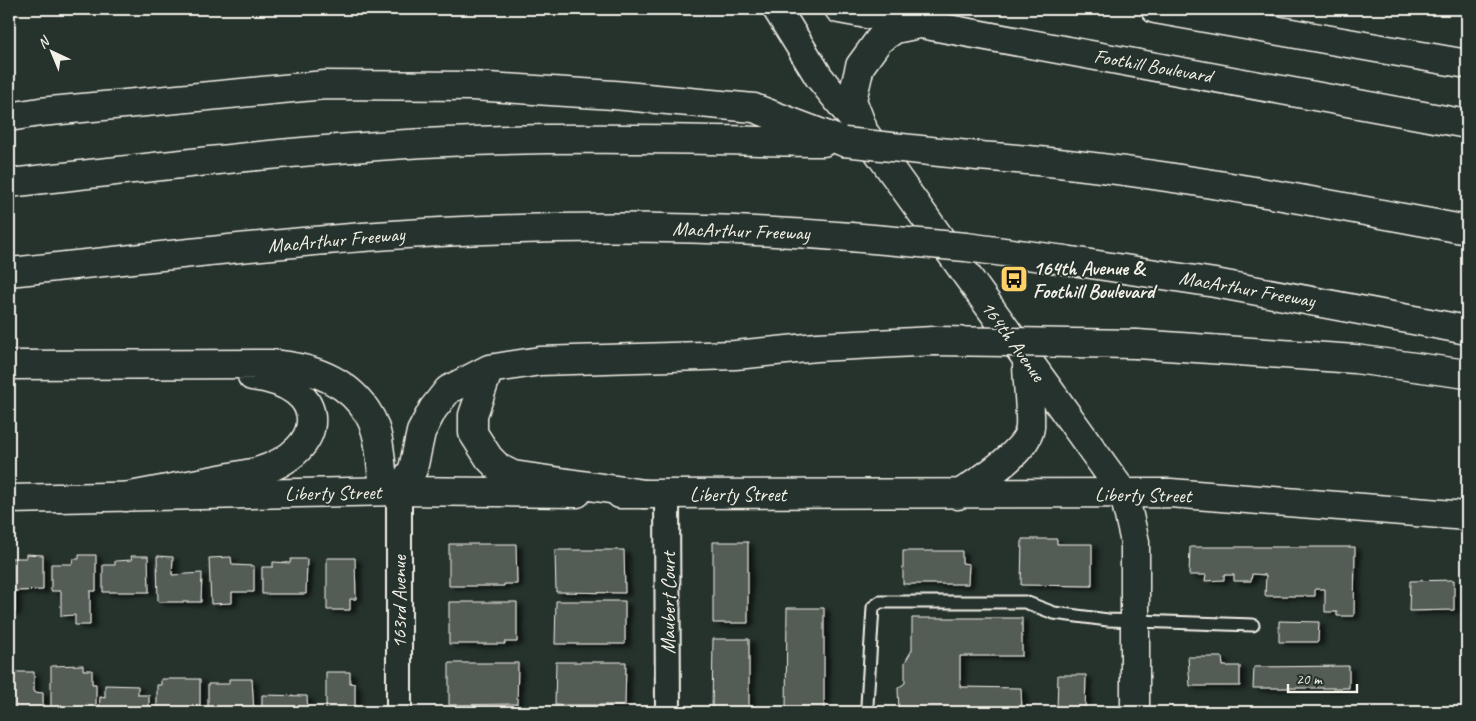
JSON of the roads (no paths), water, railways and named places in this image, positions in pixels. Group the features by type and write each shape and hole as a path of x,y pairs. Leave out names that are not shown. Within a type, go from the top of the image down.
{"main road":[{"name":"164th Avenue","path":"777,9 855,138 1026,361 1124,494 1135,542 1135,712"},
{"name":"Foothill Boulevard","path":"840,9 1467,124"},
{"path":"1155,9 1258,17 1467,64"},
{"path":"855,138 852,100 860,66 878,40 895,29 922,23"},
{"path":"9,117 40,112 289,87 379,84 540,89 754,108 855,138 978,156 1045,161 1205,182 1467,230"},
{"path":"9,113 40,112"},
{"path":"9,183 284,153 435,143 630,138 780,141 855,138"},
{"name":"MacArthur Freeway","path":"9,272 321,241 471,231 664,228 850,237 966,247 1215,283 1467,330"},
{"path":"9,365 271,364 312,369 329,377 359,401 370,416 377,437 383,478 399,492 413,469 421,432 433,409 448,390 489,369 540,361 735,355 816,347 934,341 1137,344 1355,359 1467,374"},
{"path":"958,495 999,467 1017,451 1030,429 1026,361"},
{"path":"125,498 257,472 278,466 304,445 310,430 310,411 303,396 288,384 270,378 141,363"},
{"path":"489,369 473,415 473,433 489,458 500,468 513,475 656,494"},
{"name":"Liberty Street","path":"9,499 399,492 958,495 1180,494 1467,516"}],"street":[{"name":"163rd Avenue","path":"399,492 399,712"},
{"name":"Maubert Court","path":"656,494 668,712"}],"lane":[{"path":"867,705 873,607 880,602 1025,602 1054,613 1135,621 1253,624"}],"place":[{"name":"164th Avenue & Foothill Boulevard","path":"1014,279"}]}
